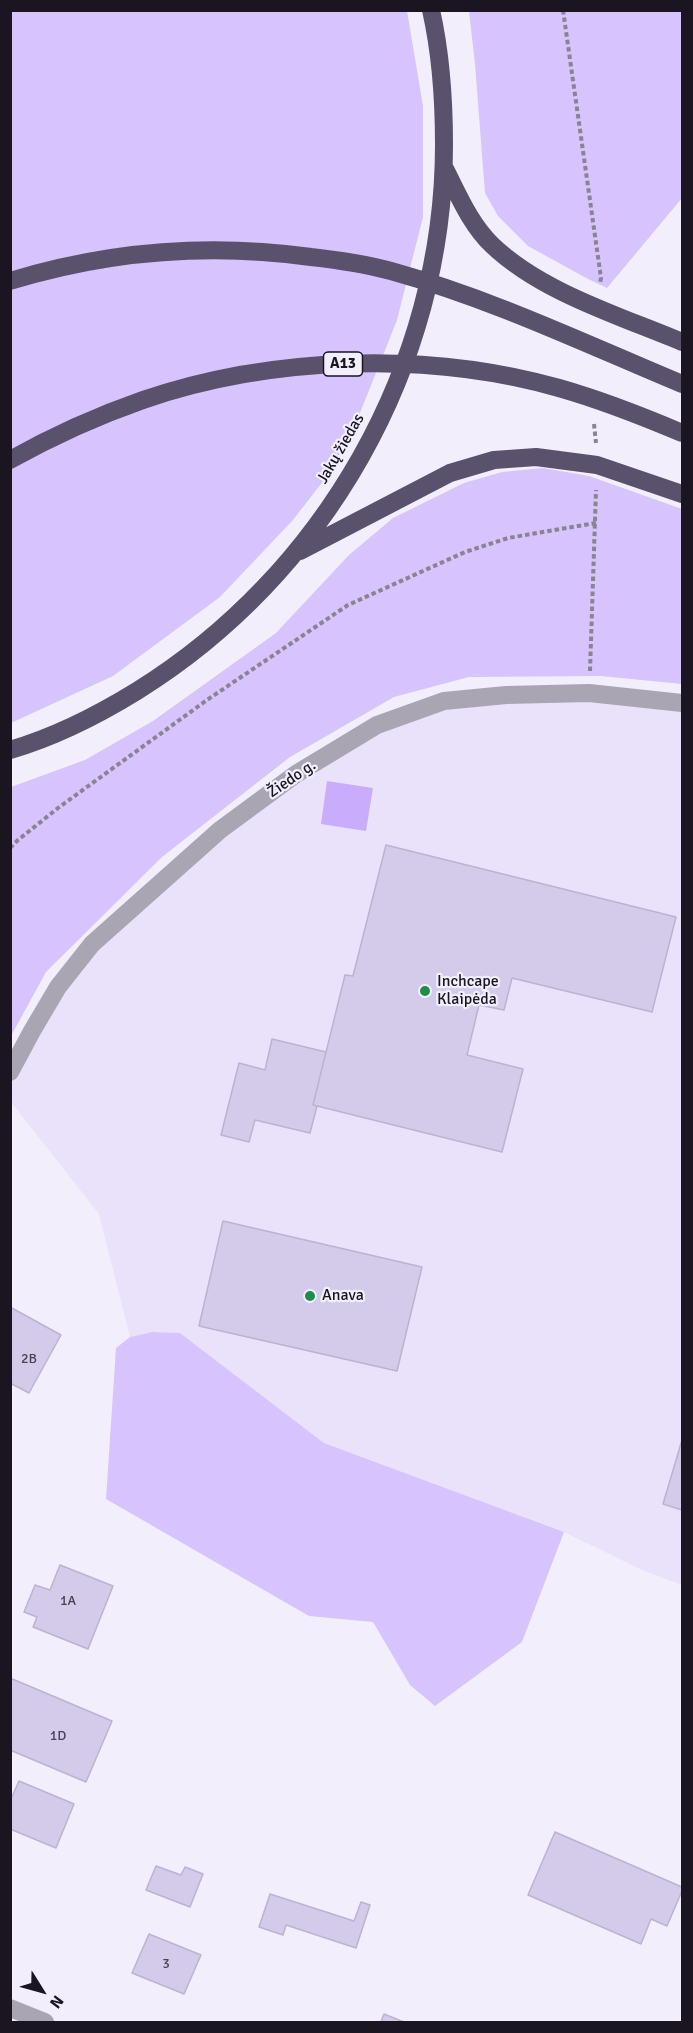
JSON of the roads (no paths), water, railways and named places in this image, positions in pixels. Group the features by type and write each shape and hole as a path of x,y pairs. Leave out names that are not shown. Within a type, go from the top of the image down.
{"highway":[{"name":"Jakų žiedas","path":"10,750 78,723 116,703 154,680 231,621 296,554 330,508 361,459 388,405 412,345 429,284 441,216 444,120 441,73 431,10"},
{"path":"444,167 479,230 510,260 530,274 566,293 682,342"},
{"path":"10,281 77,263 128,255 180,251 232,250 284,253 337,260 389,270 489,303 682,384"},
{"name":"A13","path":"10,460 48,439 97,417 154,396 246,374 297,367 349,364 402,363 505,376 558,388 606,403 682,433"},
{"path":"296,554 450,473 494,460 536,457 597,465 682,494"}],"street":[{"name":"Žiedo g.","path":"10,1072 58,987 92,944 220,830 296,774 377,725 444,701 506,694 589,693 682,703"},
{"path":"10,2008 45,2022"}],"place":[{"name":"Inchcape Klaipėda","path":"425,991"},
{"name":"Anava","path":"310,1296"}]}
